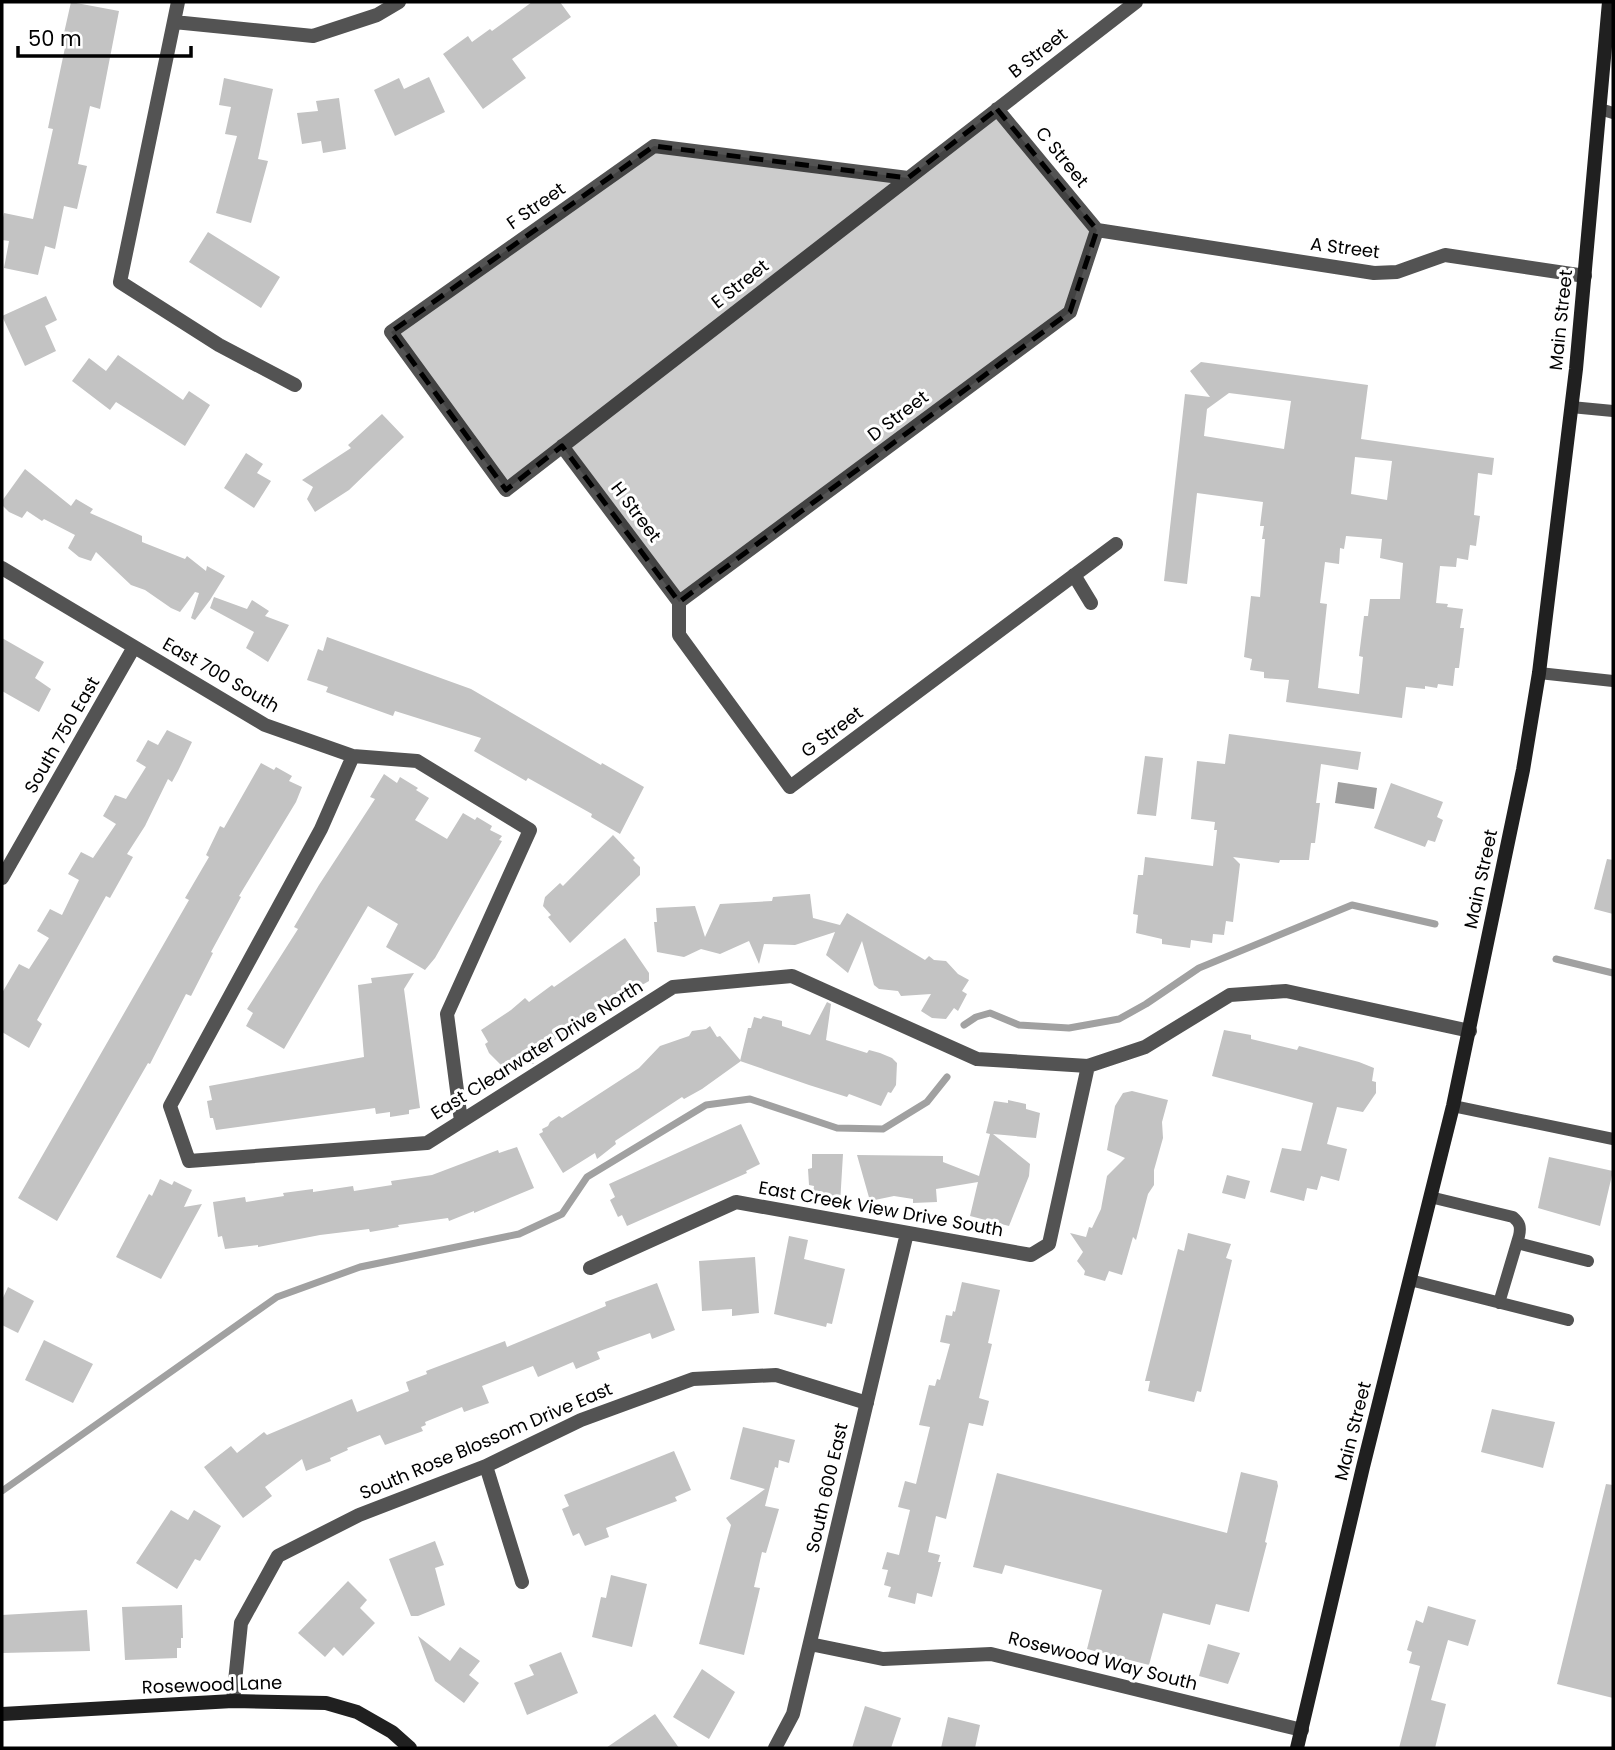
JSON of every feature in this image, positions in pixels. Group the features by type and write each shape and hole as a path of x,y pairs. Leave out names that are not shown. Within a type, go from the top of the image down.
{"main road":[{"name":"Main Street","path":"1297,1748 1453,1106 1523,770 1539,673 1606,111 1609,2"},
{"name":"Rosewood Lane","path":"2,1714 233,1701 326,1703 357,1712 392,1732 410,1748"}],"street":[{"path":"178,2 120,282 219,345 295,386"},
{"path":"174,22 313,36 377,15 399,2"},
{"name":"B Street","path":"998,109 1136,2"},
{"name":"E Street","path":"506,490 998,109"},
{"name":"C Street","path":"998,109 1097,230"},
{"name":"F Street","path":"506,490 391,332 654,146 908,178"},
{"name":"A Street","path":"1097,230 1374,273 1397,272 1445,255 1585,276"},
{"name":"D Street","path":"679,602 1070,312 1097,230"},
{"name":"H Street","path":"562,446 679,602"},
{"name":"G Street","path":"679,602 679,635 790,787 1116,544"},
{"name":"East 700 South","path":"2,568 265,725 353,756 417,761 530,830 447,1014 461,1121"},
{"path":"1074,575 1091,603"},
{"name":"South 750 East","path":"2,878 134,647"},
{"name":"East Clearwater Drive North","path":"353,756 321,829 170,1106 189,1161 427,1143 673,987 792,976 977,1059 1088,1066"},
{"path":"1088,1066 1145,1047 1230,995 1286,991 1469,1031"},
{"name":"East Creek View Drive South","path":"590,1268 736,1202 1031,1255 1049,1244 1088,1066"},
{"name":"South 600 East","path":"775,1748 793,1714 907,1233"},
{"name":"South Rose Blossom Drive East","path":"233,1701 241,1623 278,1556 359,1515 486,1466 581,1420 693,1379 776,1376 867,1403"},
{"path":"486,1466 522,1582"},
{"name":"Rosewood Way South","path":"810,1644 883,1659 991,1654 1302,1730"}],"lane":[{"path":"1571,407 1613,411"},
{"path":"1539,673 1613,681"},
{"path":"1453,1106 1613,1139"},
{"path":"1430,1197 1513,1217 1518,1222 1521,1229 1499,1303"},
{"path":"1517,1244 1588,1261"},
{"path":"1410,1280 1568,1321"}],"highlighted area":[{"path":"997,109 1097,230 1070,312 679,602 562,446 506,490 391,332 654,146 908,178"}],"shaded area":[{"path":"1338,782 1377,788 1374,809 1335,803"}],"building":[{"path":"71,2 119,11 100,109 90,106 78,164 87,166 77,209 64,206 55,249 45,246 38,275 4,268 9,241 2,240 2,222 4,213 33,219 53,129 48,128 66,43 62,42"},
{"path":"532,2 560,2 571,17 512,59 526,78 483,109 443,54 468,36 472,42 490,29 492,31"},
{"path":"429,77 445,112 395,136 374,90 399,78 404,89"},
{"path":"224,78 273,89 258,159 268,161 251,223 216,213 237,136 225,134 231,107 219,105"},
{"path":"339,98 346,149 323,153 321,141 302,144 297,113 318,111 316,101"},
{"path":"208,232 280,277 261,308 189,262"},
{"path":"46,296 57,320 45,326 56,351 25,366 2,316"},
{"path":"118,355 183,400 189,391 210,405 185,446 116,402 110,410 72,381 89,358 106,371"},
{"path":"1201,362 1368,385 1361,439 1494,458 1492,475 1478,473 1474,515 1480,516 1476,546 1470,545 1468,560 1457,558 1456,567 1440,566 1436,603 1463,609 1460,628 1464,628 1459,668 1455,668 1453,686 1438,684 1437,688 1425,686 1425,689 1406,687 1402,718 1286,702 1289,680 1264,678 1264,672 1250,670 1252,659 1244,657 1251,596 1260,597 1265,539 1262,539 1264,526 1260,526 1263,502 1197,493 1187,584 1164,581 1185,394 1210,397 1190,371","holes":["1229,393 1291,401 1284,449 1204,436 1207,409","1355,457 1392,461 1387,500 1351,494","1346,536 1382,539 1380,558 1403,563 1400,599 1370,599 1368,616 1364,616 1359,656 1363,657 1359,694 1318,688 1327,604 1320,603 1325,562 1339,564 1340,548 1344,549"]},
{"path":"382,414 404,437 349,490 315,512 307,499 313,487 302,480 351,448 348,445"},
{"path":"246,453 263,464 257,473 271,481 254,508 224,488"},
{"path":"25,469 71,506 76,499 93,509 90,513 142,536 142,542 185,559 187,556 206,571 207,566 225,576 195,620 191,618 199,593 195,592 180,612 145,590 131,585 96,552 91,561 79,557 68,548 75,535 44,519 42,521 27,511 22,518 9,512 2,505 2,501"},
{"path":"214,597 247,609 252,600 269,611 265,616 289,625 268,662 246,648 254,632 210,608"},
{"path":"327,637 471,689 644,787 620,834 591,817 592,814 474,751 481,738 395,711 393,716 326,692 328,687 307,680 318,649 323,651"},
{"path":"2,638 44,662 35,678 51,689 39,712 2,691"},
{"path":"167,730 192,742 172,782 168,779 145,826 127,854 133,857 110,898 106,896 37,1020 42,1024 29,1048 2,1032 2,993 19,964 29,969 49,938 37,931 50,909 62,915 79,880 68,874 81,852 93,858 116,824 103,816 115,795 126,799 146,767 136,761 148,740 158,745"},
{"path":"1229,734 1361,752 1358,770 1321,764 1315,843 1311,843 1309,860 1280,860 1279,863 1233,857 1240,864 1233,922 1226,921 1224,935 1213,934 1212,943 1191,940 1190,948 1162,944 1162,939 1136,933 1138,915 1133,914 1138,875 1143,875 1145,857 1213,866 1217,830 1214,830 1215,822 1191,819 1197,761 1225,764"},
{"path":"1145,756 1163,758 1156,816 1137,814"},
{"path":"261,763 274,770 276,767 292,776 289,781 302,787 296,802 239,896 241,897 191,996 186,994 150,1064 148,1063 57,1221 18,1198 189,900 185,898 209,857 206,855 220,826 224,828"},
{"path":"384,774 397,783 400,777 429,798 415,820 447,839 463,813 492,826 490,830 502,836 499,840 502,841 435,958 425,970 386,947 398,924 368,906 284,1049 246,1026 253,1013 247,1009 298,929 294,927 319,885 375,799 370,797"},
{"path":"1391,783 1443,802 1437,817 1443,820 1435,842 1428,840 1425,847 1374,828"},
{"path":"613,835 635,858 633,860 640,867 640,875 570,943 548,917 551,915 543,906 545,897 560,883 563,886"},
{"path":"1607,859 1613,860 1613,914 1594,909"},
{"path":"810,894 813,918 840,925 847,913 925,960 929,956 934,960 946,961 958,974 969,980 962,991 967,994 958,1011 954,1008 946,1019 932,1018 921,1011 931,994 901,996 898,991 879,989 874,985 862,941 848,973 826,955 835,932 795,945 764,944 759,964 749,941 720,954 701,949 684,957 657,952 654,922 657,922 656,908 695,906 705,937 720,904 772,901 773,897"},
{"path":"625,938 649,973 649,981 595,1012 596,1015 577,1030 527,1052 534,1064 518,1062 503,1067 489,1053 485,1044 488,1042 481,1030 525,998 529,1002 552,985 554,987"},
{"path":"414,973 404,989 420,1108 409,1110 409,1114 390,1117 390,1112 376,1114 375,1108 216,1130 213,1118 210,1118 207,1101 212,1100 209,1086 364,1057 358,985 372,983 371,978"},
{"path":"827,1002 831,1004 826,1040 867,1053 869,1050 880,1053 897,1063 896,1085 891,1093 888,1092 881,1106 740,1061 748,1028 751,1028 754,1017 761,1019 763,1016 782,1021 782,1026 810,1035"},
{"path":"710,1026 741,1061 702,1089 684,1099 682,1097 615,1141 616,1144 597,1159 595,1153 563,1173 539,1134 543,1132 542,1129 639,1068 660,1046"},
{"path":"1224,1030 1251,1035 1251,1039 1297,1050 1299,1046 1374,1068 1372,1081 1376,1082 1376,1093 1363,1112 1337,1107 1327,1144 1347,1149 1339,1181 1321,1176 1317,1190 1307,1188 1304,1201 1270,1192 1282,1148 1301,1151 1313,1103 1212,1076"},
{"path":"1132,1091 1168,1100 1162,1122 1163,1138 1154,1170 1154,1185 1148,1194 1136,1240 1133,1237 1122,1275 1109,1271 1105,1281 1084,1275 1085,1271 1077,1261 1083,1252 1070,1233 1086,1237 1101,1209 1107,1176 1125,1158 1107,1150 1115,1106 1123,1093"},
{"path":"1008,1100 1026,1104 1026,1109 1040,1113 1036,1138 993,1134 1030,1164 1029,1176 1009,1226 970,1216 978,1182 936,1189 937,1202 913,1203 913,1199 894,1196 870,1201 857,1155 943,1156 943,1162 979,1176 990,1134 986,1133 994,1101 1008,1103"},
{"path":"741,1124 760,1164 746,1171 747,1173 627,1226 622,1215 618,1217 610,1200 615,1197 609,1184"},
{"path":"517,1147 534,1188 449,1221 448,1218 370,1232 369,1229 320,1235 258,1247 225,1249 222,1236 218,1237 213,1202 245,1197 246,1202 313,1189 313,1192 353,1186 354,1191 392,1185 391,1181 432,1175 498,1150 499,1153"},
{"path":"812,1154 843,1154 840,1204 812,1199 814,1186 809,1185 808,1169 812,1168"},
{"path":"1549,1157 1613,1171 1600,1226 1538,1208"},
{"path":"1227,1175 1250,1181 1245,1199 1222,1193"},
{"path":"160,1179 172,1185 174,1181 192,1190 184,1207 202,1204 161,1279 116,1257 149,1194 152,1196"},
{"path":"1188,1233 1231,1244 1226,1258 1232,1260 1201,1392 1197,1391 1194,1402 1148,1391 1150,1381 1145,1381 1178,1249 1184,1251"},
{"path":"789,1236 808,1240 804,1259 845,1269 832,1324 827,1323 826,1327 774,1314"},
{"path":"755,1257 759,1313 732,1316 732,1309 702,1311 699,1261"},
{"path":"962,1282 1000,1290 988,1343 992,1344 979,1398 989,1401 983,1426 969,1423 946,1519 936,1516 928,1552 940,1555 938,1562 941,1562 932,1597 917,1593 915,1604 888,1597 891,1587 884,1585 888,1570 882,1569 887,1552 899,1555 910,1510 898,1507 905,1481 916,1484 930,1427 919,1425 929,1385 935,1386 937,1379 940,1380 950,1344 940,1342 946,1315 952,1316 953,1311 955,1312"},
{"path":"657,1283 675,1330 652,1339 650,1333 597,1352 600,1359 576,1369 573,1362 538,1377 533,1366 482,1386 489,1403 464,1412 462,1407 425,1422 426,1425 421,1427 423,1431 385,1445 380,1435 347,1448 348,1450 330,1458 331,1461 306,1471 302,1459 265,1487 272,1496 243,1518 204,1467 231,1446 237,1453 264,1432 267,1435 352,1399 357,1412 409,1391 406,1382 427,1374 426,1371 505,1341 507,1347 606,1306 605,1302"},
{"path":"8,1287 34,1301 18,1333 2,1325 2,1300"},
{"path":"44,1340 93,1364 73,1403 25,1380"},
{"path":"1492,1409 1555,1422 1543,1468 1481,1452"},
{"path":"743,1427 795,1440 789,1463 779,1460 778,1468 775,1467 765,1506 779,1509 766,1553 762,1552 754,1587 760,1588 744,1655 699,1644 731,1525 726,1518 765,1489 730,1479"},
{"path":"674,1451 691,1490 675,1497 677,1501 606,1528 609,1537 585,1546 579,1533 573,1536 562,1509 569,1506 564,1495"},
{"path":"1241,1472 1277,1481 1278,1486 1249,1612 1216,1604 1210,1625 1163,1613 1149,1665 1087,1649 1102,1590 1005,1565 1002,1574 973,1567 997,1473 1227,1533"},
{"path":"1606,1484 1613,1485 1613,1698 1557,1684"},
{"path":"171,1510 188,1520 194,1510 221,1526 200,1561 195,1559 177,1589 136,1563"},
{"path":"435,1541 444,1565 435,1568 445,1605 418,1616 411,1616 389,1559"},
{"path":"611,1575 647,1584 632,1647 592,1637 601,1597 606,1598"},
{"path":"348,1581 367,1600 360,1608 375,1623 343,1656 334,1647 325,1657 298,1633"},
{"path":"182,1605 183,1638 181,1648 177,1648 177,1658 125,1660 122,1607"},
{"path":"1428,1606 1476,1620 1468,1646 1448,1640 1431,1700 1446,1704 1435,1748 1399,1748 1420,1666 1409,1663 1412,1652 1407,1650 1416,1620 1423,1623"},
{"path":"87,1610 90,1651 2,1653 2,1615"},
{"path":"418,1636 450,1661 460,1647 480,1661 469,1675 479,1683 464,1703 435,1681"},
{"path":"1208,1644 1240,1653 1228,1684 1199,1676"},
{"path":"561,1652 578,1693 527,1715 514,1683 534,1675 529,1665"},
{"path":"702,1669 735,1692 709,1739 673,1717"},
{"path":"865,1706 901,1718 891,1748 852,1748"},
{"path":"655,1714 679,1748 606,1748"},
{"path":"948,1717 980,1725 975,1748 941,1748"}],"waterway":[{"path":"964,1025 976,1017 990,1013 1019,1025 1069,1028 1119,1019 1199,968 1352,905 1435,924"},
{"path":"1556,959 1613,973"},
{"path":"2,1491 277,1297 360,1267 519,1234 562,1214 587,1177 706,1105 750,1099 837,1128 883,1129 927,1102 947,1077"}]}
